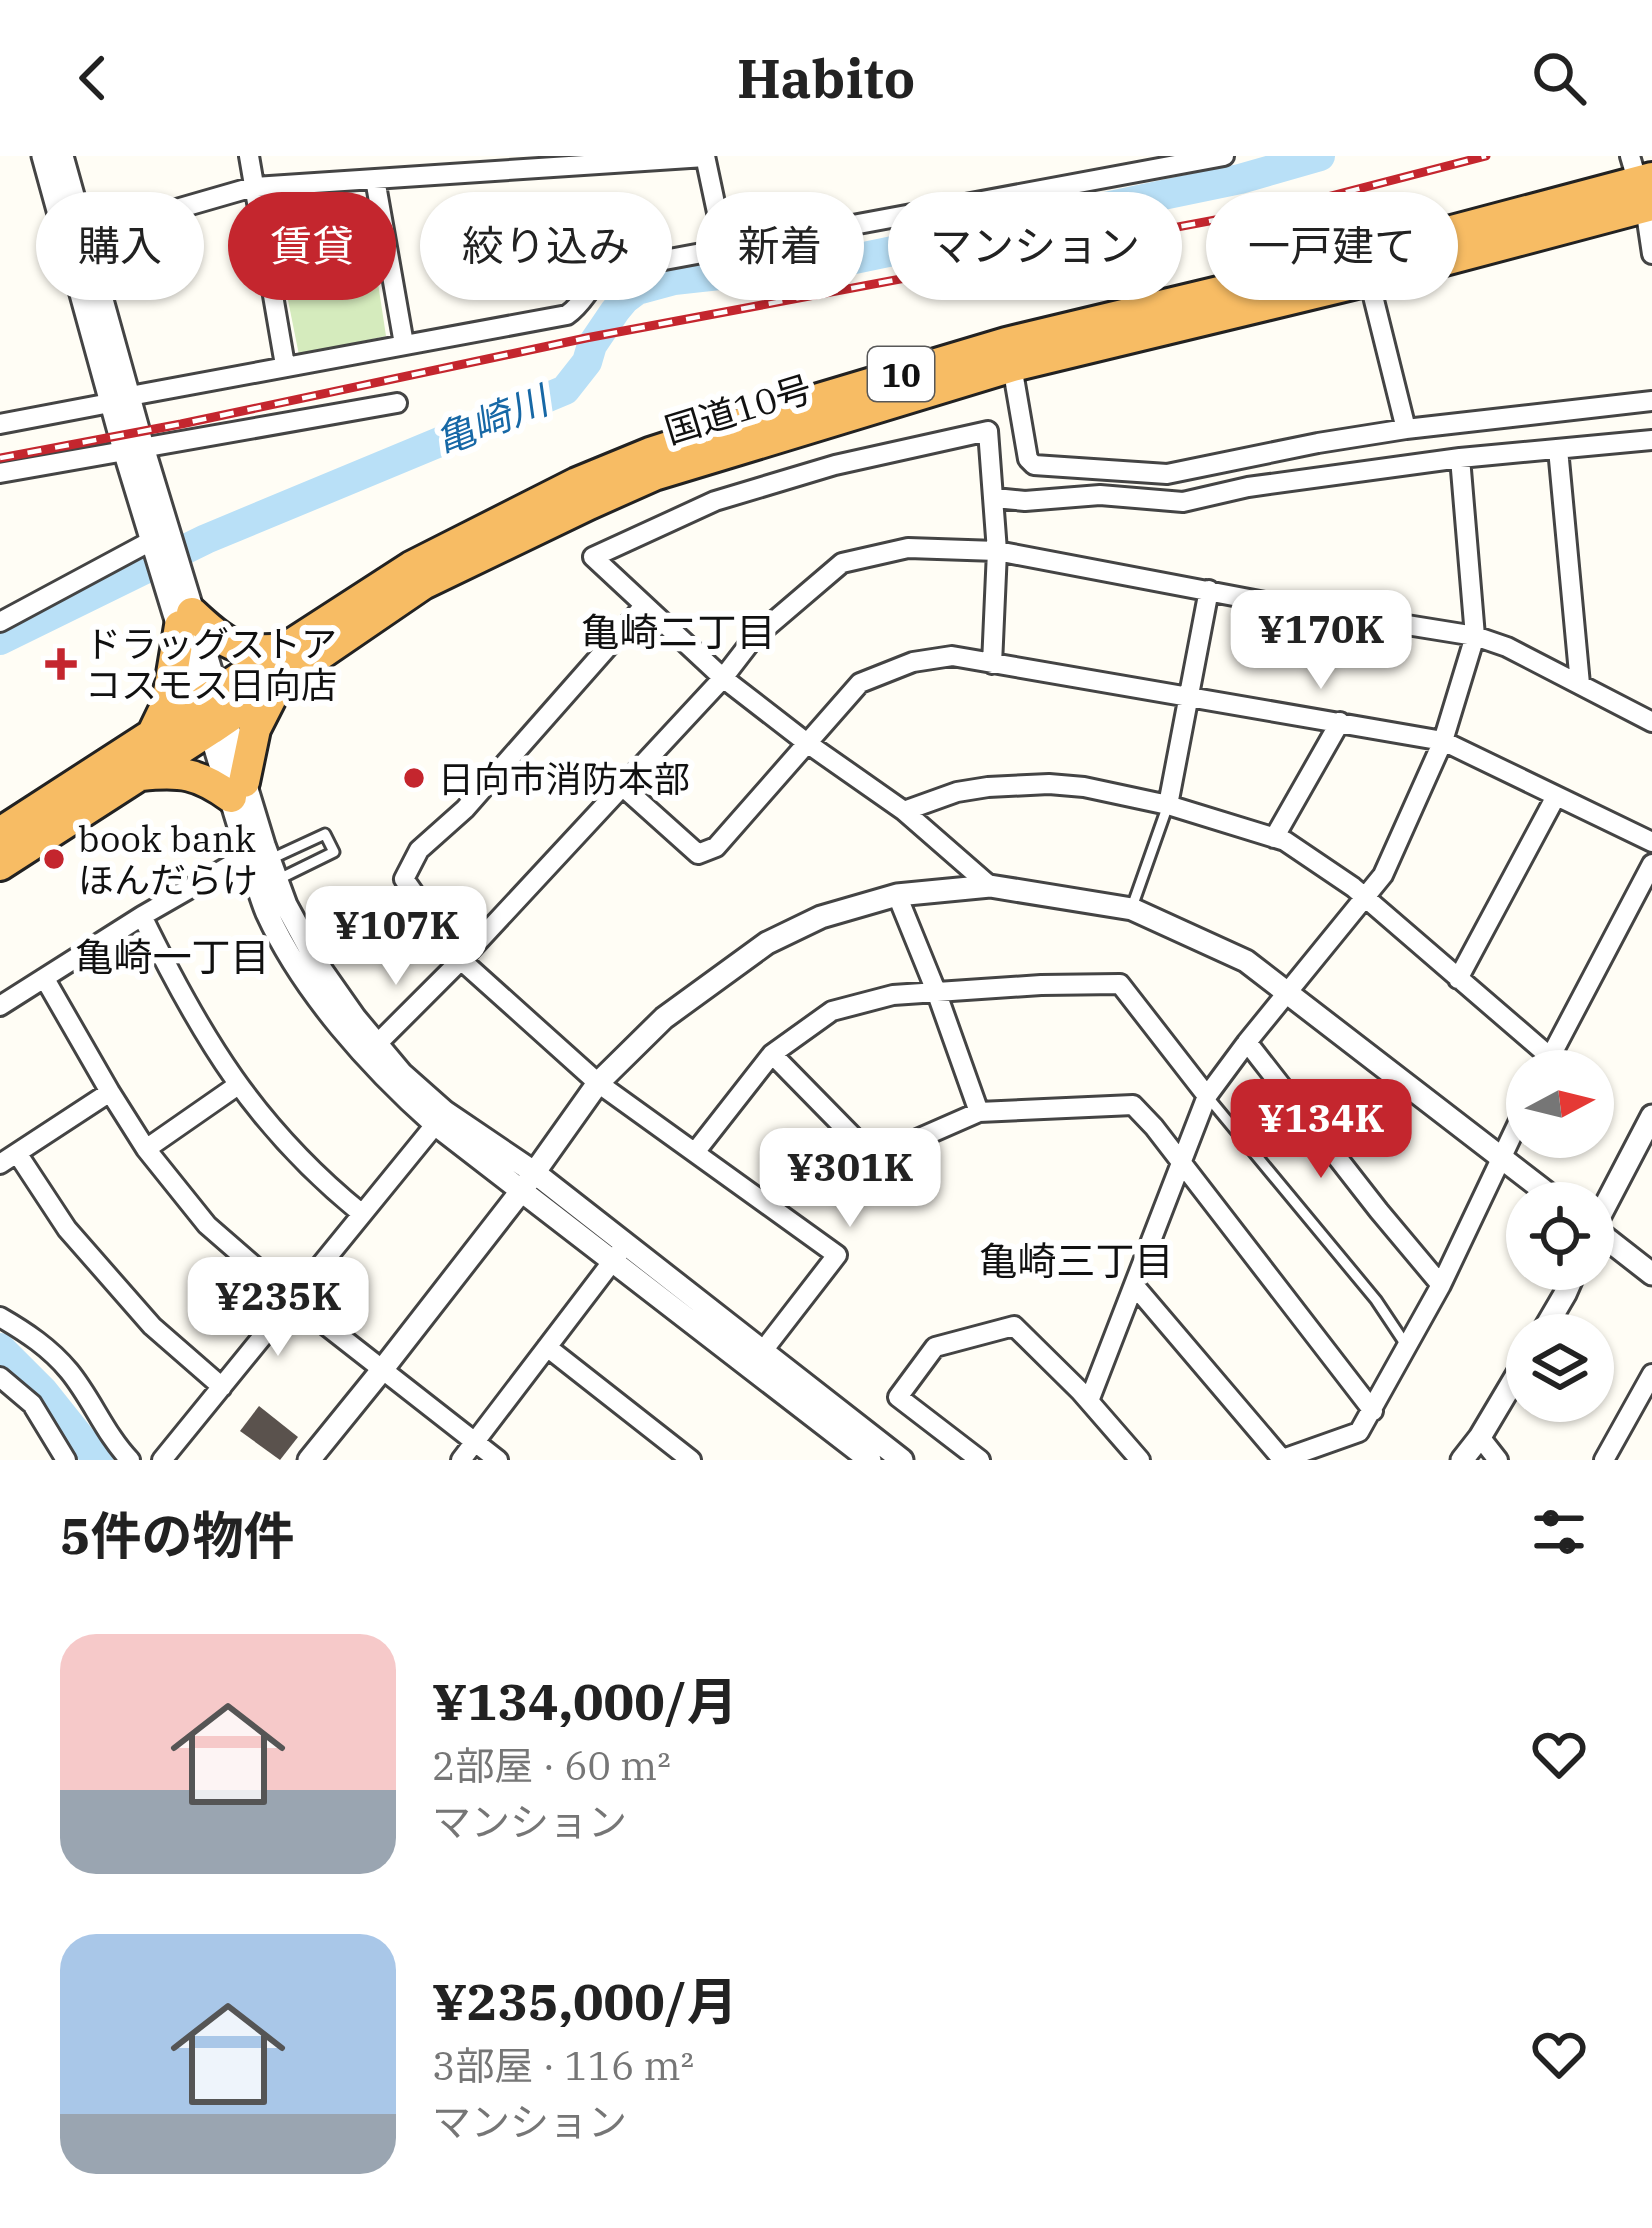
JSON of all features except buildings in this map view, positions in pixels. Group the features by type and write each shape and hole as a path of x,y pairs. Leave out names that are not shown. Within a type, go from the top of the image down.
{"highway":[{"name":"国道10号","path":"1458,240 1643,186"},
{"name":"国道10号","path":"0,865 140,775 213,710 283,664 411,566 577,483 736,424 1010,354 1206,297"},
{"path":"140,775 194,775 237,789 255,729 283,664 186,620 167,704 152,735"},
{"name":"国道10号","path":"0,833 152,735 213,710"}],"street":[{"path":"43,156 57,192"},
{"path":"62,156 68,192"},
{"path":"249,156 285,365"},
{"path":"204,201 253,187 705,156 713,192"},
{"path":"864,224 1225,156"},
{"path":"375,179 404,344"},
{"path":"1643,186 1652,254"},
{"path":"0,424 285,365 567,315 605,273 696,256"},
{"path":"92,300 159,536 262,866 372,1050 440,1118 620,1252 865,1453 902,1460"},
{"path":"1374,300 1406,429"},
{"path":"1010,354 1028,459 1034,465 1167,474 1318,442 1652,401"},
{"path":"0,473 397,403"},
{"path":"990,886 904,811 723,678 592,557 715,501 835,465 988,431 997,551 992,664"},
{"path":"995,498 1025,501 1100,495 1184,502 1248,488 1460,458 1652,440"},
{"path":"1558,449 1580,684"},
{"path":"1088,1401 1208,1096 1382,875 1443,741 1475,636 1460,458"},
{"path":"0,622 159,536"},
{"path":"372,1050 723,678 753,639 842,563 908,548 997,551 1475,636 1508,647 1652,722"},
{"path":"1168,805 1209,590"},
{"path":"644,606 465,809 419,850 404,879 461,960 598,1083 838,1255 762,1352"},
{"path":"621,785 698,854 716,848 860,683 913,662 952,656 1443,741 1652,842"},
{"path":"1274,838 1340,722"},
{"path":"904,811 958,792 1019,784 1084,787 1168,805 1285,841 1354,886 1532,1050"},
{"path":"1459,979 1555,797"},
{"path":"1553,1050 1652,864"},
{"path":"0,1006 142,916 262,866"},
{"path":"309,1460 529,1182 598,1083 664,1018 767,943 820,917 897,895 990,886 1132,909 1246,961 1534,1182"},
{"path":"897,895 979,1112"},
{"path":"142,916 210,1046 258,1113 309,1168 361,1213"},
{"path":"45,979 146,1148 207,1225 498,1460"},
{"path":"696,1151 772,1054 832,1011 893,995 1120,984 1208,1096"},
{"path":"1247,1042 1441,1285"},
{"path":"772,1054 874,1158 979,1112 1133,1105 1373,1411"},
{"path":"146,1148 238,1084"},
{"path":"110,1092 8,1159 152,1326 222,1387"},
{"path":"1614,1188 1652,1116"},
{"path":"162,1460 440,1118"},
{"path":"1134,1285 1281,1460 1359,1432 1441,1285 1506,1149"},
{"path":"1614,1244 1652,1274"},
{"path":"620,1252 762,1352 865,1453"},
{"path":"461,1460 620,1252"},
{"path":"0,1317 35,1338 69,1371 130,1460"},
{"path":"980,1460 898,1397 934,1347 1014,1326 1140,1460"},
{"path":"547,1347 691,1460"},
{"path":"1604,1460 1652,1374"},
{"path":"0,1377 32,1404 66,1460"},
{"path":"1462,1460 1506,1393"},
{"path":"1633,1410 1652,1424"},
{"path":"1480,1437 1498,1460"}],"lane":[{"path":"1132,909 1168,805"},
{"path":"325,834 334,852 262,866 325,834"},
{"path":"1208,1096 1376,1300 1408,1348"}],"green space":[{"path":"288,300 381,300 386,336 299,355"}],"waterway":[{"name":"亀崎川","path":"0,640 206,539 565,390 587,362 592,345 615,311 637,290 674,280 840,262 1240,179 1320,156"},
{"name":"亀崎川","path":"0,1348 43,1391 98,1460"}],"railway":[{"path":"0,458 586,338 1300,204 1486,156"}],"place":[{"name":"ドラッグストア コスモス日向店","path":"61,664"},
{"name":"日向市消防本部","path":"414,778"},
{"name":"book bank ほんだらけ","path":"54,859"}],"district":[{"name":"亀崎二丁目","path":"678,631"},
{"name":"亀崎一丁目","path":"172,956"},
{"name":"亀崎三丁目","path":"1076,1260"}]}
